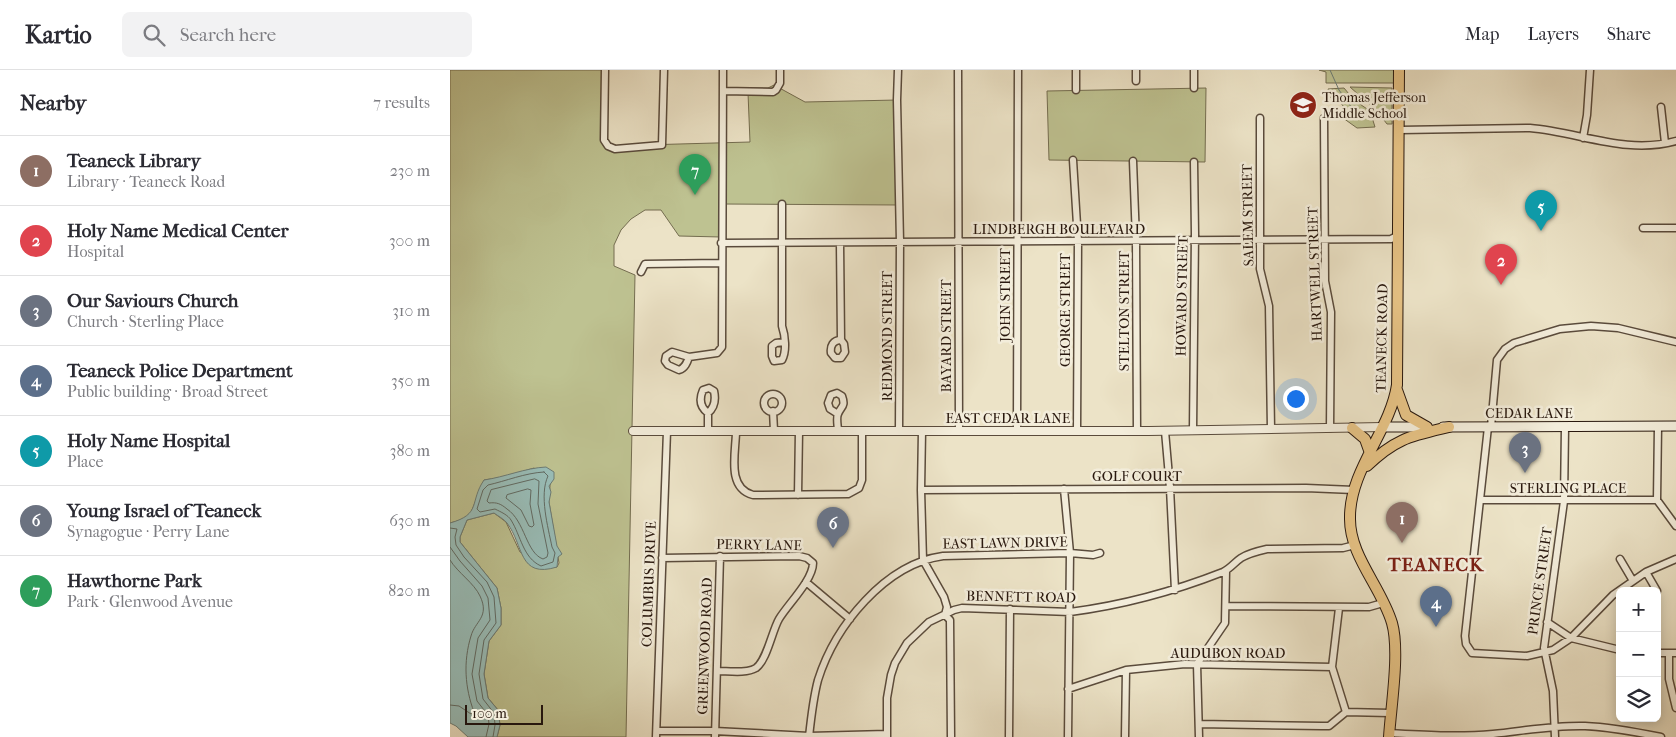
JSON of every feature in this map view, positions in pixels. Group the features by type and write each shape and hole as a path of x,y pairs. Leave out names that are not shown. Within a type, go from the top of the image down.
{"main road":[{"name":"TEANECK ROAD","path":"1389,735 1394,642 1392,622 1355,546 1350,520 1350,507 1362,470 1393,404 1396,388 1398,351 1397,236 1400,70"},
{"path":"1396,388 1406,415 1427,427"},
{"name":"CEDAR LANE","path":"1383,427 1676,426"},
{"path":"1362,470 1386,449 1400,440 1449,427"},
{"path":"1352,428 1365,439 1370,453"}],"street":[{"path":"605,70 605,143 615,149 662,145 664,70"},
{"path":"689,357 717,353 722,347 723,70"},
{"path":"723,91 773,92 779,86 780,70"},
{"name":"REDMOND STREET","path":"898,70 900,242 899,431"},
{"name":"BAYARD STREET","path":"958,70 959,431"},
{"name":"JOHN STREET","path":"1017,431 1018,70"},
{"path":"1076,70 1076,90"},
{"path":"1136,70 1136,80"},
{"path":"1194,70 1194,88"},
{"path":"1583,138 1588,115 1590,70"},
{"path":"1660,107 1664,144"},
{"name":"SALEM STREET","path":"1260,118 1260,269 1269,306 1272,429"},
{"name":"HARTWELL STREET","path":"1324,118 1324,239 1325,280 1330,312 1330,428"},
{"path":"1400,130 1530,128 1628,145 1664,144 1676,141"},
{"name":"GEORGE STREET","path":"1073,160 1078,241 1077,431"},
{"name":"STELTON STREET","path":"1132,161 1136,240 1137,431"},
{"name":"HOWARD STREET","path":"1193,430 1194,162"},
{"path":"782,204 782,326 784,342"},
{"path":"1643,228 1676,228"},
{"name":"LINDBERGH BOULEVARD","path":"721,243 1391,239 1397,236"},
{"path":"840,242 841,340"},
{"path":"641,272 645,264 721,263"},
{"path":"1676,342 1618,328 1591,326 1555,330 1514,343 1505,349 1497,360 1465,636 1466,644 1469,650 1476,654 1484,655 1527,656 1553,650 1571,638 1613,595 1646,572 1676,559"},
{"path":"773,411 774,431"},
{"path":"708,413 708,431"},
{"path":"838,414 838,431"},
{"path":"1658,426 1657,500 1676,526"},
{"name":"EAST CEDAR LANE","path":"633,431 1165,431 1383,427"},
{"name":"PRINCE STREET","path":"1555,737 1553,691 1544,652 1546,622 1564,501 1565,427"},
{"name":"COLUMBUS DRIVE","path":"657,734 667,431"},
{"path":"736,431 735,474 739,488 743,492 753,495 798,495 848,494 856,491 862,480 862,431"},
{"path":"798,495 799,431"},
{"path":"922,431 923,560 944,598 947,607 945,615 950,620 951,737"},
{"path":"1165,431 1176,590"},
{"name":"GOLF COURT","path":"921,490 1311,488 1354,490"},
{"path":"1064,489 1070,553 1068,737"},
{"name":"STERLING PLACE","path":"1480,500 1657,500"},
{"name":"BENNETT ROAD","path":"887,736 888,686 895,663 915,634 929,622 954,610 962,608 1070,612 1134,601 1176,590 1226,571 1249,554 1267,549 1343,548 1355,546"},
{"name":"EAST LAWN DRIVE","path":"809,736 812,709 819,679 832,648 850,619 861,606 883,584 908,567 923,560 943,556 1070,553 1093,555 1100,553"},
{"name":"GREENWOOD ROAD","path":"715,734 720,556"},
{"name":"PERRY LANE","path":"662,558 799,556 811,560 814,565 806,582 779,620 763,657 757,666 749,670 717,671"},
{"path":"1620,559 1633,581"},
{"path":"1199,737 1197,664 1222,628 1226,616 1226,571"},
{"path":"1646,572 1655,587"},
{"path":"806,582 850,619"},
{"path":"1226,606 1339,608 1374,607 1383,603"},
{"path":"1339,608 1332,667 1346,712"},
{"path":"1009,737 1010,610"},
{"path":"1546,622 1571,638 1616,649"},
{"path":"1672,653 1669,679 1676,708"},
{"name":"AUDUBON ROAD","path":"1068,689 1126,670 1185,664 1332,667"},
{"path":"1125,737 1126,670"},
{"path":"1199,724 1329,726 1346,712 1390,713"},
{"path":"1389,735 1486,734 1586,726 1661,737"},
{"path":"657,734 887,736"}],"green space":[{"path":"450,70 605,70 604,140 608,146 750,142 748,93 752,88 768,88 774,85 805,102 897,100 899,205 722,204 721,237 679,236 661,210 645,210 631,219 621,230 614,245 614,266 635,275 626,737 497,737 500,725 498,710 488,698 484,674 489,641 501,625 501,608 497,588 460,542 460,537 467,520 494,513 506,522 520,552 551,567 557,567 559,563 549,502 551,481 534,468 504,477 484,480 470,515 450,523"},
{"path":"1319,70 1395,70 1395,83 1326,83 1326,72"},
{"path":"1350,87 1392,88 1392,124 1387,124 1377,111"},
{"path":"1206,88 1205,162 1049,160 1047,91"},
{"path":"1344,88 1354,100 1370,111 1375,127 1357,128 1343,118 1344,114 1341,110 1343,105 1330,97 1328,89"}],"water":[{"path":"546,467 554,472 554,479 549,486 551,492 549,502 557,546 562,554 558,557 557,567 544,569 535,568 529,564 524,558 507,523 494,513 467,520 460,537 460,542 497,588 501,608 501,625 489,641 484,674 488,698 498,710 500,725 497,737 468,737 450,723 450,523 467,516 471,511 484,480"}],"waterway":[{"path":"1330,70 1339,90 1357,115"}],"place":[{"name":"Thomas Jefferson Middle School","path":"1303,105"},
{"name":"Hawthorne Park","path":"695,195"},
{"name":"Holy Name Hospital","path":"1541,231"},
{"name":"Holy Name Medical Center","path":"1501,285"},
{"name":"Our Saviours Church","path":"1525,473"},
{"name":"Teaneck Library","path":"1402,543"},
{"name":"Young Israel of Teaneck","path":"833,548"},
{"name":"Teaneck Police Department","path":"1436,627"}],"district":[{"name":"TEANECK","path":"1436,565"}]}
